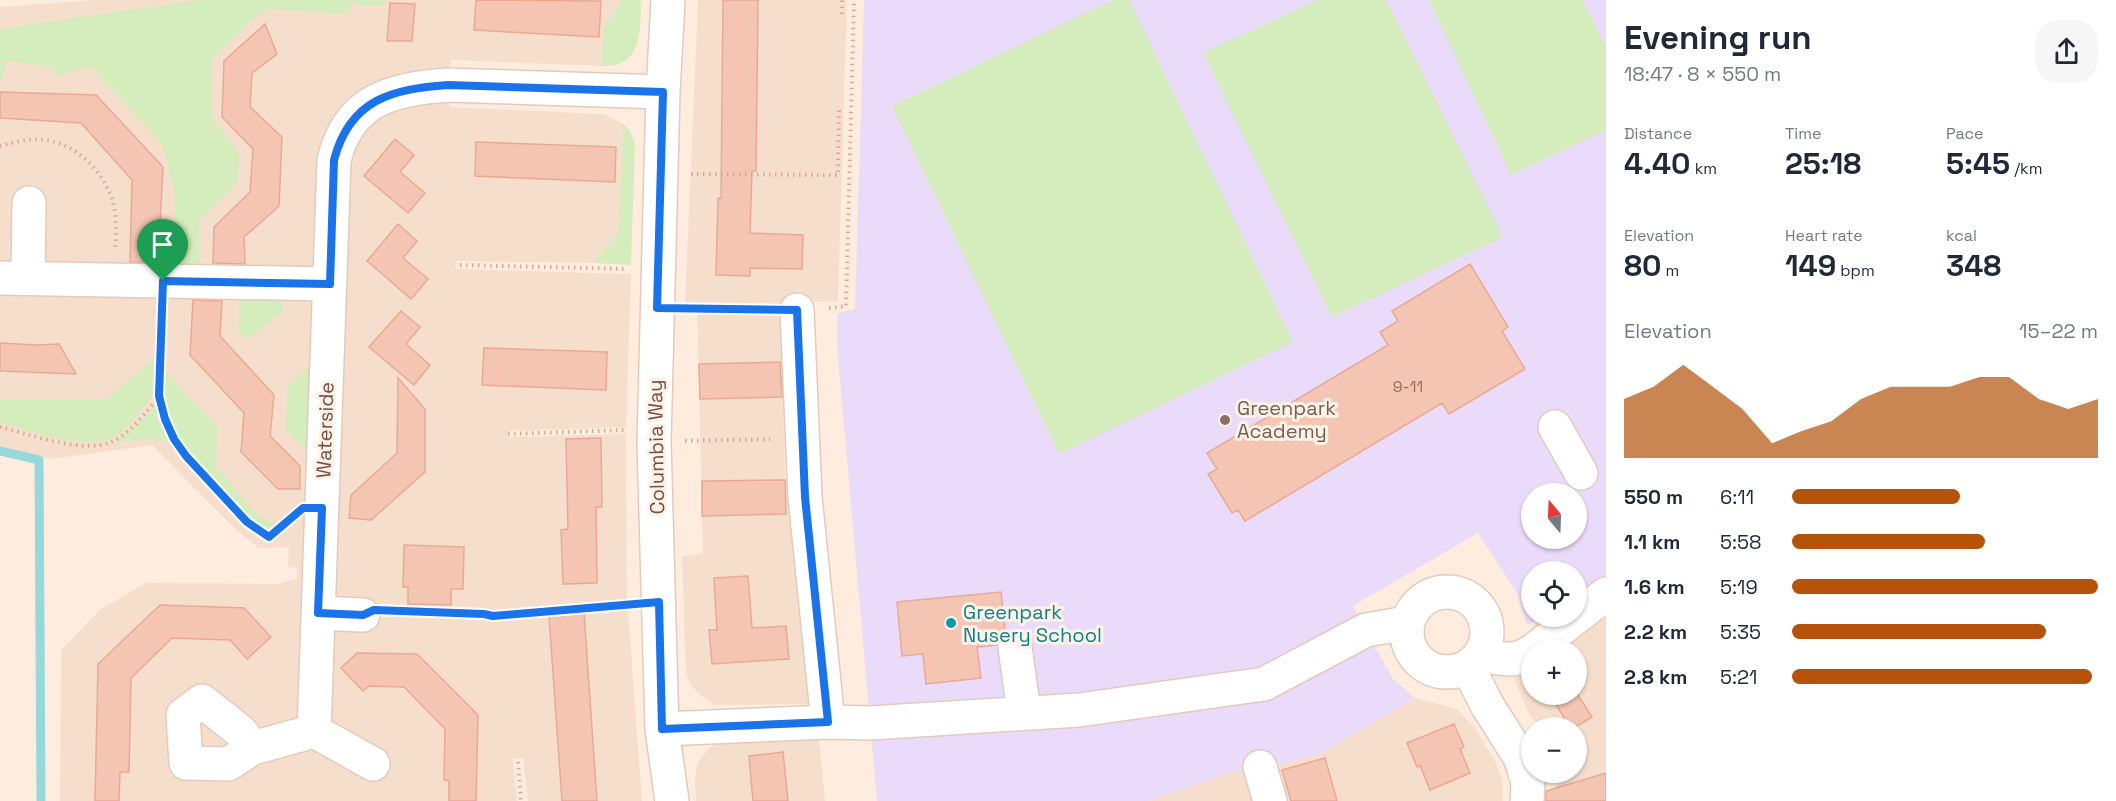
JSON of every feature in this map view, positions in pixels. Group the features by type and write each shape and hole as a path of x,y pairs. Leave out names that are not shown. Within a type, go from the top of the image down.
{"street":[{"name":"Columbia Way","path":"668,0 663,92 654,436 662,729 672,801"},
{"name":"Waterside","path":"314,730 334,160 339,140 353,118 372,102 413,88 448,85 663,92"},
{"path":"29,203 14,277 330,284"},
{"path":"797,310 805,497 828,722"},
{"path":"1555,427 1581,473"},
{"path":"1521,659 1474,661 1450,673 1432,670 1416,659 1408,642 1407,624 1415,607 1429,596 1447,591 1464,595 1479,605 1487,621 1488,639 1474,661 1486,705 1520,757 1528,782 1527,801"},
{"path":"1547,639 1606,594"},
{"path":"318,613 363,615"},
{"path":"662,729 828,722 870,723 1079,710 1264,684 1366,630 1407,624"},
{"path":"1015,647 1024,713"},
{"path":"253,748 314,730 373,764"},
{"path":"1260,767 1269,801"}],"path":[{"path":"842,0 842,14"},
{"path":"657,308 797,310 846,306 854,0"},
{"path":"661,174 838,175 839,108"},
{"path":"0,146 31,139 47,140 79,153 94,168 106,184 113,203 116,222 113,280"},
{"path":"460,265 658,270"},
{"path":"163,281 159,396 165,419 174,439 186,456 247,522 269,537 303,508 322,508"},
{"path":"0,427 68,443 92,446 112,442 135,424 159,396"},
{"path":"508,434 802,438"},
{"path":"363,615 374,610 493,616 659,602"},
{"path":"519,762 521,801"}],"shaded area":[{"path":"97,0 621,0 607,24 604,25 601,66 451,60 449,107 604,114 623,124 618,234 593,263 455,261 456,269 631,274 626,427 508,431 507,437 626,434 627,601 486,613 489,621 628,610 642,801 528,801 523,758 513,759 517,801 60,801 61,650 101,609 146,583 276,584 297,579 297,568 288,567 289,547 259,548 235,529 152,445 50,459 0,446 0,7"},
{"path":"698,0 847,0 838,301 781,303 785,481 792,482 813,704 713,705 699,694 687,676 682,556 703,554 697,304 685,303"},
{"name":"Greenpark Academy","path":"864,0 1606,0 1606,577 1587,589 1587,561 1521,561 1521,606 1517,593 1478,533 1353,606 1393,679 1415,698 1320,754 1277,765 1235,771 1148,801 877,801 837,346 837,314 855,309"},
{"path":"1606,608 1606,801 1557,801 1556,783 1587,783 1587,717 1531,717 1525,705 1587,705 1587,639 1565,639 1581,627 1587,627 1587,622"},
{"path":"1521,674 1521,696 1514,679"},
{"path":"1415,698 1457,709 1475,728 1496,763 1502,779 1503,801 1148,801 1235,771 1277,765 1320,754"},
{"path":"819,740 825,801 696,801 695,776 699,761 710,747 720,742"}],"green space":[{"path":"198,0 384,0 383,6 350,4 350,14 267,9 251,21 212,59 212,118 239,153 237,182 199,222 200,266 176,265 174,185 161,143 91,66 54,77 54,67 6,61 2,80 0,80 0,29"},
{"path":"621,0 641,0 639,35 636,45 632,54 625,61 615,65 601,66 604,24 607,24"},
{"path":"1113,0 1129,0 1293,342 1059,454 892,106"},
{"path":"1317,0 1386,0 1503,237 1332,317 1203,53"},
{"path":"1429,0 1583,0 1606,48 1606,130 1511,175"},
{"path":"623,124 630,131 635,144 631,265 593,263 618,234"},
{"path":"240,298 283,299 283,311 248,340 238,331"},
{"path":"158,355 156,382 147,404 130,424 110,439 98,442 70,441 0,423 0,400 105,400"},
{"path":"315,362 311,456 285,429 288,385"},
{"path":"164,371 217,427 216,467 260,518 281,524 269,533 251,521 175,435 166,404"},
{"path":"157,403 170,439 118,442 118,439 142,421"}],"building":[{"path":"476,0 601,1 599,37 474,30"},
{"path":"723,0 758,0 756,171 752,171 750,233 803,235 802,269 750,268 750,276 716,275 718,198 721,198"},
{"path":"390,3 415,4 412,41 387,41"},
{"path":"265,24 277,54 252,73 250,107 282,137 279,206 244,237 245,264 213,263 214,227 250,192 253,149 222,117 224,61"},
{"path":"0,92 96,95 163,167 158,262 130,262 132,180 81,123 0,118"},
{"path":"395,139 414,155 400,172 425,193 408,213 364,176"},
{"path":"476,142 616,147 615,182 475,176"},
{"path":"398,224 417,241 403,258 428,279 411,299 367,261"},
{"name":"Greenpark Academy","path":"1470,264 1508,327 1502,331 1525,369 1449,414 1442,403 1245,521 1238,510 1232,513 1208,474 1217,469 1207,453 1388,345 1380,332 1398,321 1392,311"},
{"path":"193,300 222,301 220,336 274,395 270,436 300,466 300,489 278,489 241,452 244,413 190,355"},
{"path":"401,311 420,327 406,344 430,365 414,385 369,347"},
{"path":"0,343 59,344 76,374 0,371"},
{"path":"484,348 607,352 606,390 482,385"},
{"path":"780,362 782,397 700,399 699,364"},
{"path":"398,378 425,409 425,472 371,520 349,518 351,495 397,453"},
{"path":"601,438 602,507 596,507 597,583 563,584 561,530 568,529 566,439"},
{"path":"785,480 786,514 702,516 702,481"},
{"path":"404,545 464,547 463,589 451,589 451,605 408,604 408,587 403,587"},
{"path":"748,576 752,628 786,626 789,659 712,664 709,630 717,630 714,578"},
{"name":"Greenpark Nusery School","path":"1001,592 1005,631 998,639 997,645 977,647 981,678 926,684 923,654 902,656 897,602"},
{"path":"160,605 244,608 271,637 247,659 230,640 172,638 131,678 129,772 120,772 119,801 95,801 98,664"},
{"path":"584,613 597,801 562,801 549,616"},
{"path":"357,653 417,654 478,715 476,801 449,801 449,781 444,780 445,729 404,687 369,686 363,691 341,668"},
{"path":"1556,705 1584,705 1592,717 1587,720 1587,717 1564,717"},
{"path":"1454,724 1464,747 1460,749 1470,773 1430,790 1420,765 1417,767 1407,743"},
{"path":"783,752 788,801 753,801 749,756"},
{"path":"1325,758 1337,801 1291,801 1282,770"},
{"path":"1606,773 1606,801 1546,801 1546,791 1573,783 1587,783 1587,779"}],"waterway":[{"path":"0,451 39,460 41,801"}],"place":[{"name":"Greenpark Academy","path":"1225,420"},
{"name":"Greenpark Nusery School","path":"951,623"}],"route":[{"path":"448,85 663,92 657,308 797,310 805,497 828,722 662,729 659,602 493,616 374,610 363,615 318,613 322,508 303,508 269,537 247,522 186,456 174,439 165,419 159,396 163,281 330,284 334,160 339,140 353,118 372,102 392,94 413,88 448,85"}]}
